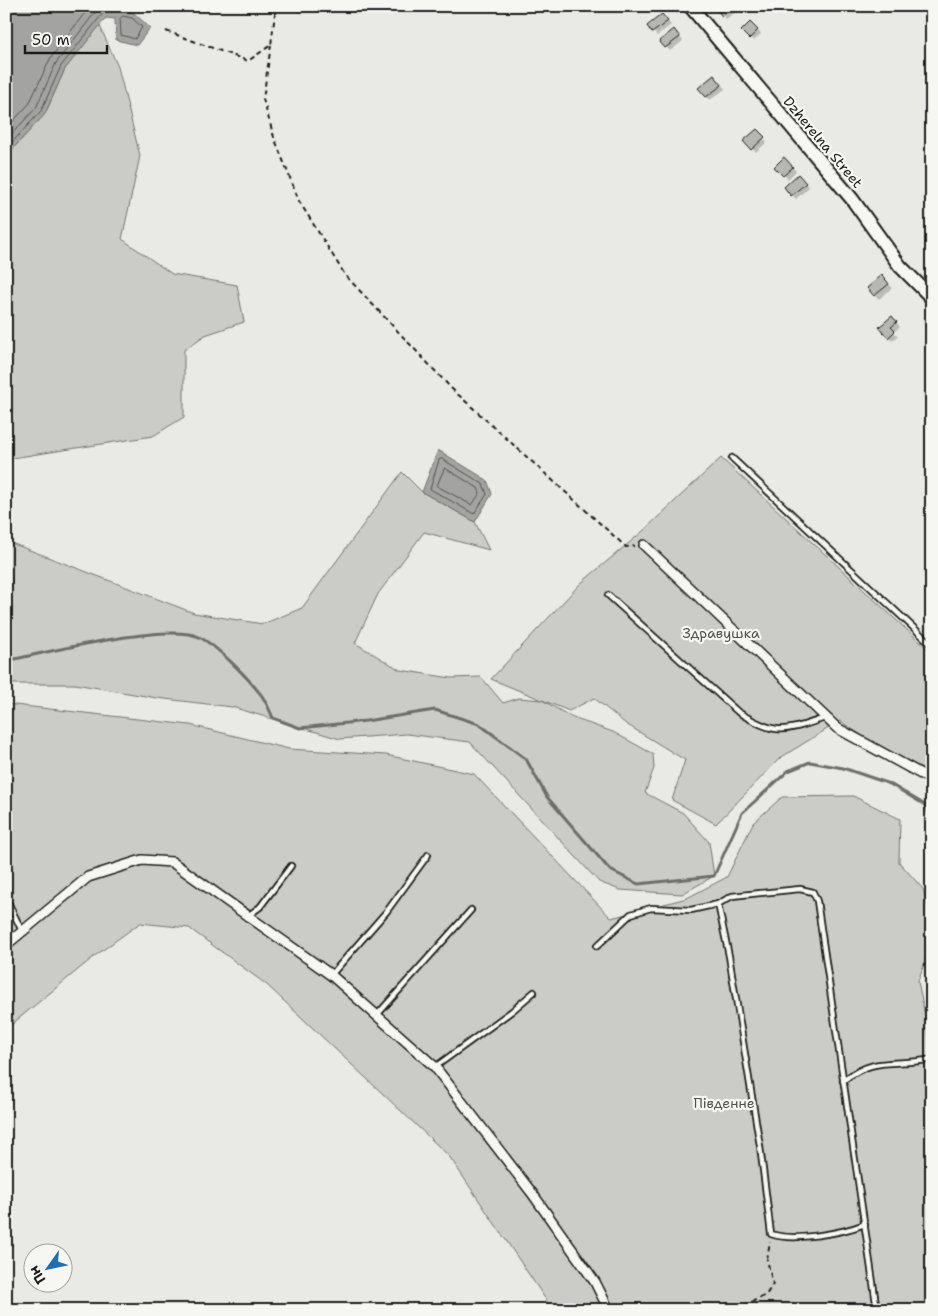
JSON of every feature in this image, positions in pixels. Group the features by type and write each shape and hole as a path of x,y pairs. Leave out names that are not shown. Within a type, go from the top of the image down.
{"street":[{"name":"Dzherelna Street","path":"690,6 852,199 900,266 928,294"},
{"path":"644,545 837,728 932,780"},
{"path":"6,944 88,877 142,860 172,862 250,915 331,975 435,1067 532,1193 595,1282 609,1310"}],"lane":[{"path":"928,294 932,275"},
{"path":"732,458 932,645"},
{"path":"608,595 738,712 762,727 788,731 827,717"},
{"path":"331,975 386,911 428,854"},
{"path":"250,915 260,907 291,866"},
{"path":"597,946 631,914 651,908 691,910 718,904 732,896 800,889 813,892 817,901 877,1310"},
{"path":"6,898 22,931"},
{"path":"718,904 729,956 760,1146 771,1234 783,1238 852,1229 865,1224"},
{"path":"377,1015 471,910"},
{"path":"435,1067 534,992"},
{"path":"843,1081 858,1070 878,1064 932,1058"}],"path":[{"path":"276,6 264,99 274,138 298,201 345,275 452,389 511,440 599,524 626,547 644,545"},
{"path":"166,31 248,61 271,45"},
{"path":"735,1310 766,1295 773,1284 767,1260 771,1234"}],"green space":[{"path":"99,24 118,67 140,156 122,239 172,274 237,285 244,322 205,335 184,350 184,417 153,436 6,459 6,156 45,114 65,69"},
{"name":"Здравушка","path":"721,458 932,653 932,773 876,745 840,721 780,758 716,824 672,800 685,760 626,724 594,698 569,711 491,679 581,583 642,532"},
{"path":"402,472 422,492 475,522 489,550 424,532 378,594 355,643 400,670 451,678 481,677 503,703 519,698 542,700 573,718 613,732 653,754 654,768 645,793 683,813 709,842 714,876 682,894 620,890 599,882 470,742 407,734 340,739 232,707 157,698 75,684 6,684 6,541 194,613 263,624 302,608"},
{"name":"Південне","path":"6,704 190,725 289,749 386,755 474,774 611,918 687,898 727,877 753,823 782,797 853,796 900,819 899,862 923,889 932,923 932,942 918,981 927,1025 932,1076 932,1310 553,1310 449,1156 267,985 189,928 140,923 96,955 6,1029"}],"water":[{"path":"6,6 106,6 134,13 150,28 137,45 116,40 115,19 106,18 65,69 45,114 6,156"},
{"path":"438,450 487,480 492,494 475,522 422,492"}],"building":[{"path":"717,6 733,7 722,16 715,8"},
{"path":"662,14 668,21 652,33 647,26"},
{"path":"750,22 758,30 749,39 741,31"},
{"path":"674,29 680,37 665,48 659,41"},
{"path":"714,75 722,85 706,97 698,88"},
{"path":"757,129 765,137 751,150 743,141"},
{"path":"784,157 793,167 783,176 774,167"},
{"path":"798,174 806,183 791,196 784,187"},
{"path":"882,275 889,284 874,296 867,288"},
{"path":"892,316 897,322 891,327 895,331 888,338 879,327"}],"waterway":[{"path":"6,661 105,640 161,633 184,633 206,641 230,661 260,694 273,718 300,728 366,721 435,710 479,724 526,759 547,797 610,870 638,884 714,876 742,813 788,771 810,762 843,768 890,784 925,805 932,824"}]}
